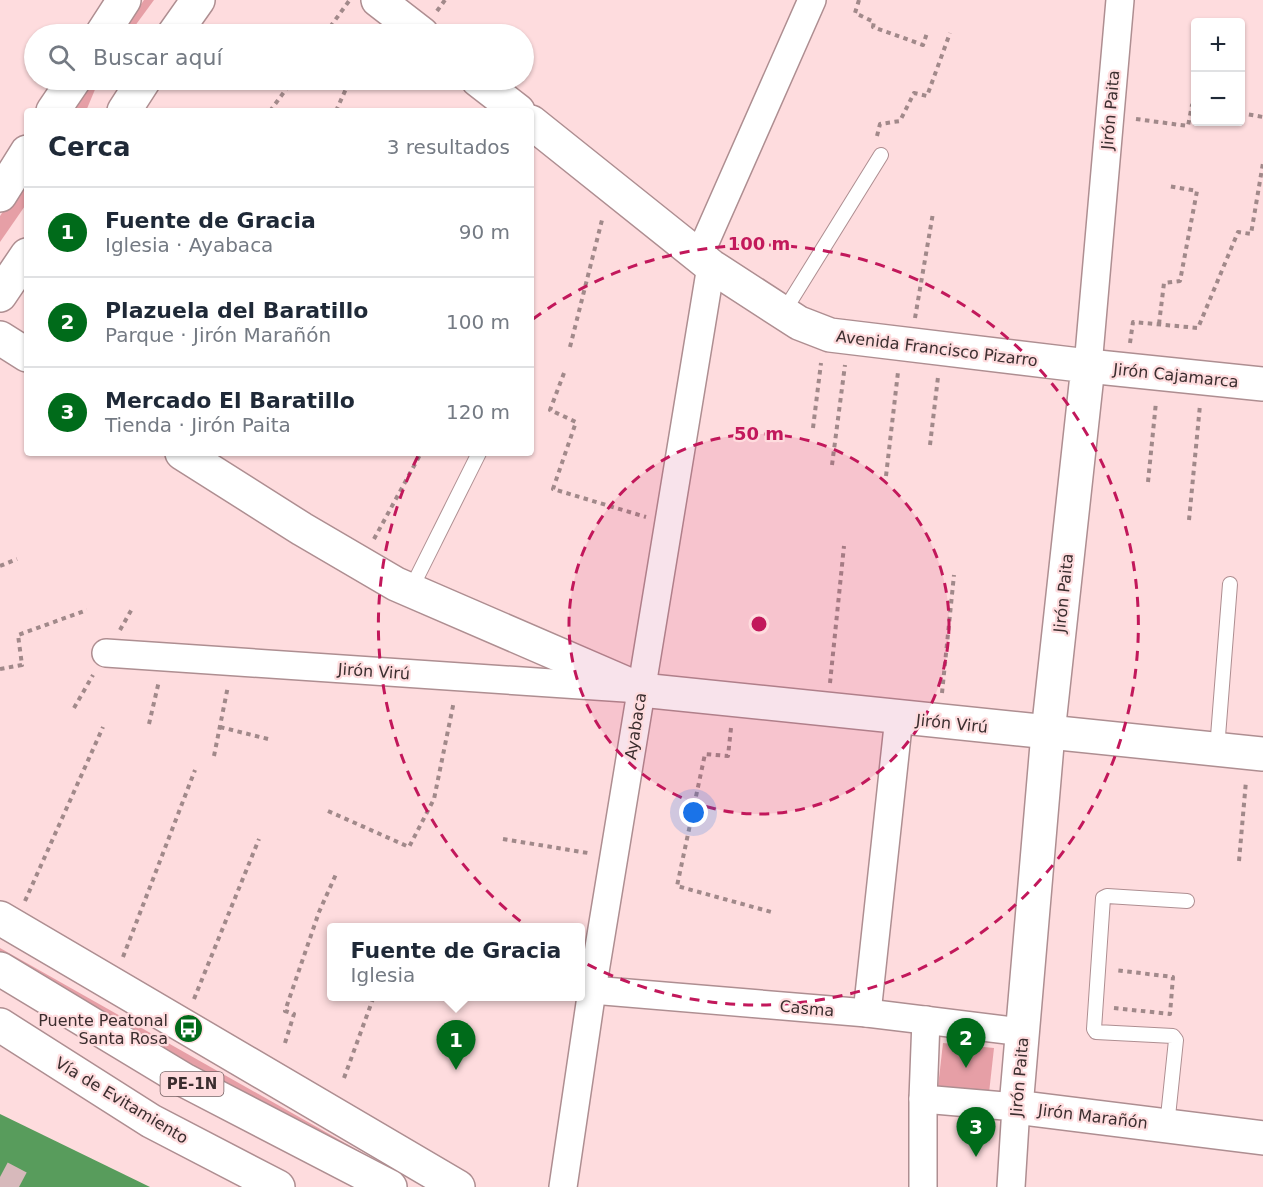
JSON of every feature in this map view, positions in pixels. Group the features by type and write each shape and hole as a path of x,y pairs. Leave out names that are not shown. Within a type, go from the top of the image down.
{"main road":[{"path":"108,24 124,0"},
{"path":"181,24 198,0"},
{"path":"378,0 409,24"},
{"path":"55,108 67,90"},
{"path":"126,108 138,90"},
{"path":"491,90 514,108"},
{"name":"Avenida Francisco Pizarro","path":"534,124 705,261 799,323 836,335 1088,366"},
{"path":"0,195 24,157"},
{"path":"0,295 24,259"},
{"path":"0,338 24,353"},
{"name":"Jirón Cajamarca","path":"1088,366 1263,384"},
{"name":"Jirón Paita","path":"1016,1107 1048,733 1088,366"},
{"name":"Jirón Virú","path":"187,456 302,529 410,591 641,690 1242,752"},
{"path":"12,910 459,1187"},
{"name":"PE-1N","path":"0,969 184,1080 390,1187"},
{"name":"Vía de Evitamiento","path":"0,1025 151,1121 278,1187"},
{"name":"Jirón Marañón","path":"1016,1107 1263,1138"}],"street":[{"name":"Ayabaca","path":"563,1187 592,990 668,523 705,261 812,0"},
{"name":"Jirón Paita","path":"1088,366 1120,0"},
{"name":"Jirón Virú","path":"106,653 641,690"},
{"path":"867,1013 899,717"},
{"name":"Casma","path":"592,990 867,1013 1022,1032"},
{"path":"923,1187 926,1020"},
{"name":"Jirón Marañón","path":"923,1099 1016,1107"},
{"name":"Jirón Paita","path":"1011,1187 1016,1107"}],"lane":[{"path":"783,313 881,155"},
{"path":"410,591 478,456"},
{"path":"1230,584 1242,752"},
{"path":"1167,1126 1176,1040 1173,1036 1096,1032 1094,1029 1100,968 1103,898 1107,896 1187,901"}],"path":[{"path":"332,24 350,0"},
{"path":"859,0 855,13 874,22 873,27 924,45 927,33"},
{"path":"881,155 874,145 880,124 900,121 914,93 927,96 950,33"},
{"path":"272,108 286,90"},
{"path":"337,108 345,90"},
{"path":"1110,115 1188,126 1191,110"},
{"path":"1245,114 1263,117"},
{"path":"1126,370 1133,322 1198,328 1238,232 1251,234 1263,164"},
{"path":"570,346 611,186"},
{"path":"1159,324 1164,283 1180,281 1197,191 1168,186"},
{"path":"886,476 917,346 933,213"},
{"path":"813,428 836,335"},
{"path":"832,465 836,335"},
{"path":"917,346 930,445"},
{"path":"564,373 550,410 576,422 553,489 668,523"},
{"path":"1148,482 1159,374"},
{"path":"1189,520 1202,378"},
{"path":"361,563 419,456"},
{"path":"827,709 844,546"},
{"path":"0,566 17,560"},
{"path":"939,721 954,575"},
{"path":"0,669 22,665 18,635 87,610"},
{"path":"149,724 165,657"},
{"path":"214,756 233,662"},
{"path":"328,811 409,847 434,799 459,677"},
{"path":"734,699 728,756 705,754 677,886 775,913"},
{"path":"12,910 103,727"},
{"path":"220,727 272,741"},
{"path":"1239,861 1242,752"},
{"path":"121,964 195,770"},
{"path":"194,1000 259,839"},
{"path":"503,839 614,858"},
{"path":"285,1043 294,1014 285,1011 319,912 337,872"},
{"path":"1096,1006 1170,1014 1173,977 1100,968"},
{"path":"344,1078 372,1001"}],"shaded area":[{"path":"144,0 154,0 136,24 128,24"},
{"path":"84,90 95,90 87,108 72,108"},
{"path":"24,180 24,207 0,242 0,216"},
{"path":"0,948 368,1156 363,1166 0,957"},
{"path":"943,1043 994,1048 989,1093 938,1087"},
{"path":"0,1114 150,1187 0,1187"}],"tunnel":[{"path":"0,1177 19,1187"}],"place":[{"name":"Puente Peatonal Santa Rosa","path":"189,1029"},
{"name":"Plazuela del Baratillo","path":"966,1068"},
{"name":"Fuente de Gracia","path":"456,1070"},
{"name":"Mercado El Baratillo","path":"976,1157"}]}
